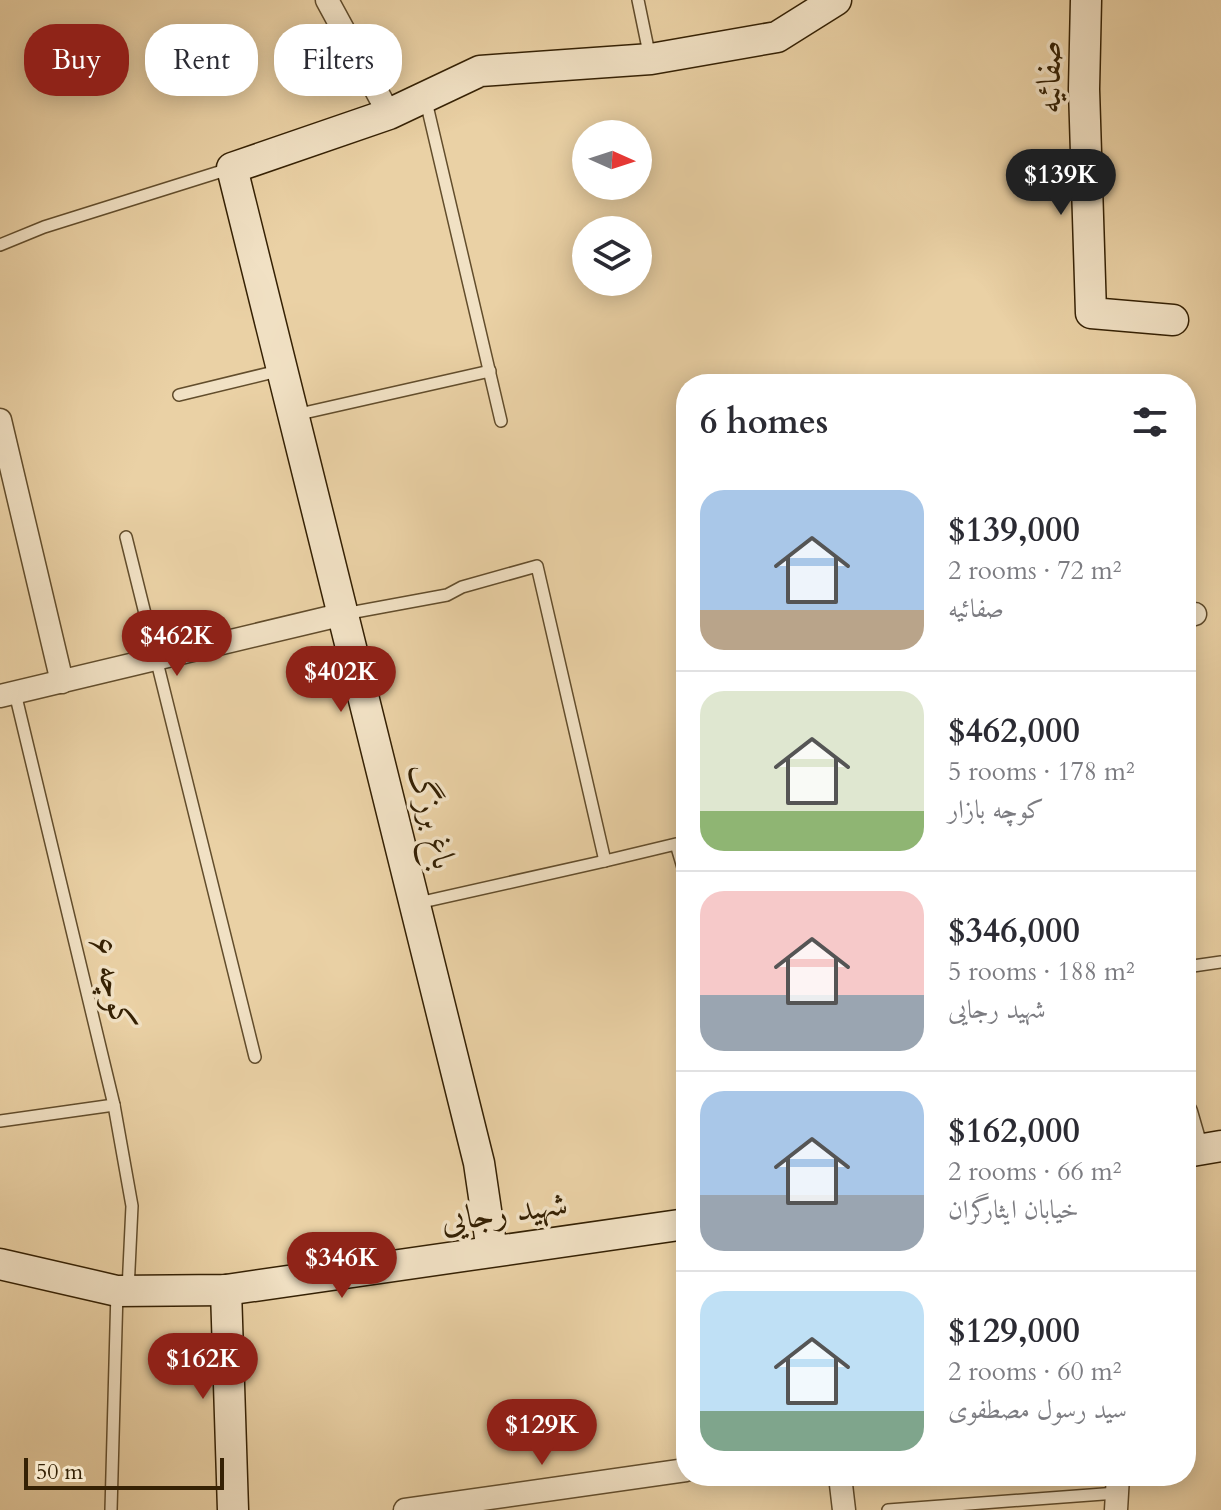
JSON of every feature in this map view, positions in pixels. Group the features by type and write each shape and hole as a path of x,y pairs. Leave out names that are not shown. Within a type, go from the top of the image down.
{"street":[{"path":"327,0 389,114"},
{"path":"232,168 389,114 480,71 651,59 777,37 836,0"},
{"name":"صفائیه","path":"1086,0 1084,89 1091,313 1173,320"},
{"name":"باغ برزگ","path":"232,168 479,1163 492,1251"},
{"path":"0,420 62,682"},
{"path":"8,694 344,614"},
{"name":"شهید رجایی","path":"0,1264 122,1290 226,1290 676,1225"},
{"path":"226,1290 233,1510"},
{"path":"405,1510 676,1471"},
{"path":"841,1486 844,1510"}],"lane":[{"path":"638,0 651,59"},
{"path":"425,97 501,421"},
{"path":"0,245 44,227 232,168"},
{"path":"179,395 282,370"},
{"path":"294,416 490,371"},
{"path":"126,537 255,1057"},
{"path":"344,614 447,595 462,587 537,566 605,861"},
{"name":"کوچه ۶","path":"8,694 114,1105 132,1206 122,1290 111,1510"},
{"path":"415,904 676,844"},
{"path":"1196,966 1221,962"},
{"path":"0,1121 114,1105"},
{"path":"888,1510 1117,1493"}]}
